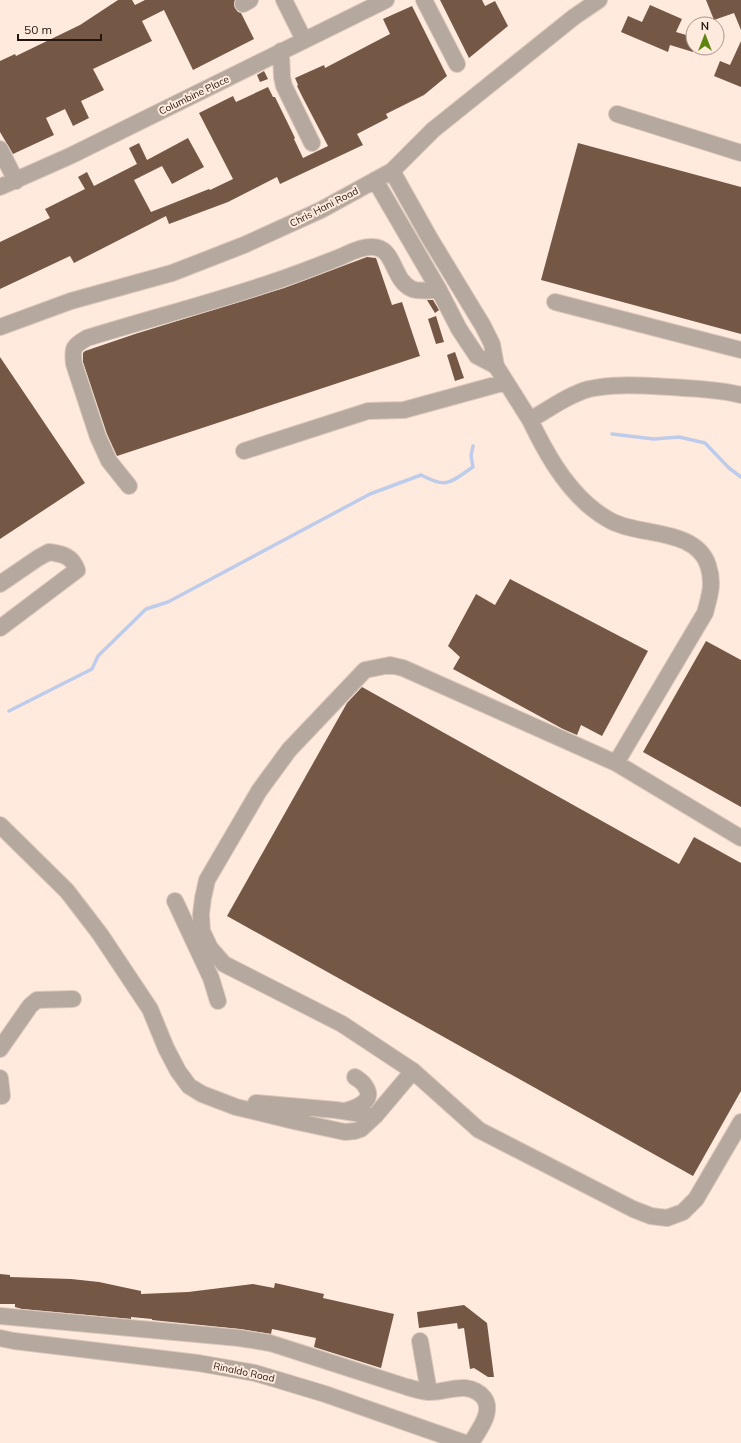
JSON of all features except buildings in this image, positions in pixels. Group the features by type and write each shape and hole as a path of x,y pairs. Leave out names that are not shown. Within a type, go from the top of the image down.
{"street":[{"path":"284,0 304,40"},
{"path":"293,17 299,9 298,0"},
{"name":"Columbine Place","path":"0,187 70,156 386,0"},
{"path":"424,0 457,64"},
{"name":"Chris Hani Road","path":"0,327 71,301 172,273 244,245 321,210 392,171 438,126 574,17 599,0"},
{"path":"281,52 282,81 312,143"},
{"path":"617,114 741,153"},
{"path":"0,149 16,181"},
{"path":"392,171 429,237 483,326 492,344 496,366 530,420 560,474 588,505 614,522 643,531 682,540 698,548 706,558 711,574 711,592 705,613 616,763"},
{"path":"374,180 439,290 459,329 477,356 496,366"},
{"path":"129,486 109,461 98,437 74,364 72,353 75,345 86,338 273,282 369,246 377,247 388,254 402,283 412,289 423,291 439,290"},
{"path":"555,302 741,350"},
{"path":"244,451 368,412 404,410 506,382"},
{"path":"530,420 582,392 610,386 690,388 728,392 741,395"},
{"path":"0,584 49,552 68,556 74,563 77,570 0,628"},
{"path":"741,838 616,763 403,668 390,665 365,670 289,750 259,791 207,880 200,914 202,932 210,948 224,964 342,1024 413,1070 479,1130 633,1209 651,1216 667,1218 683,1212 696,1199 741,1122"},
{"path":"0,825 68,891 100,934 150,1009 166,1048 178,1071 189,1086 211,1098 236,1107 345,1132 361,1129 375,1116 413,1070"},
{"path":"175,901 211,978 218,1001"},
{"path":"0,1049 30,1006 37,1000 73,999"},
{"path":"345,1111 357,1108 364,1104 368,1097 368,1092 365,1086 356,1077"},
{"path":"0,1078 2,1096"},
{"path":"211,1098 345,1111 375,1116"},
{"path":"0,1316 254,1340 270,1343 400,1385 429,1392 465,1388 473,1389 481,1393 486,1400 487,1412 483,1423 470,1443"},
{"name":"Rinaldo Road","path":"5,1340 192,1362 255,1374 325,1394 441,1438 465,1443"},
{"path":"420,1341 429,1392"}],"waterway":[{"path":"612,434 654,439 679,437 705,443 729,468 741,477"},
{"path":"9,711 92,669 98,656 146,609 168,602 370,494 421,475 443,483 453,480 473,467 471,456 473,446"}]}
